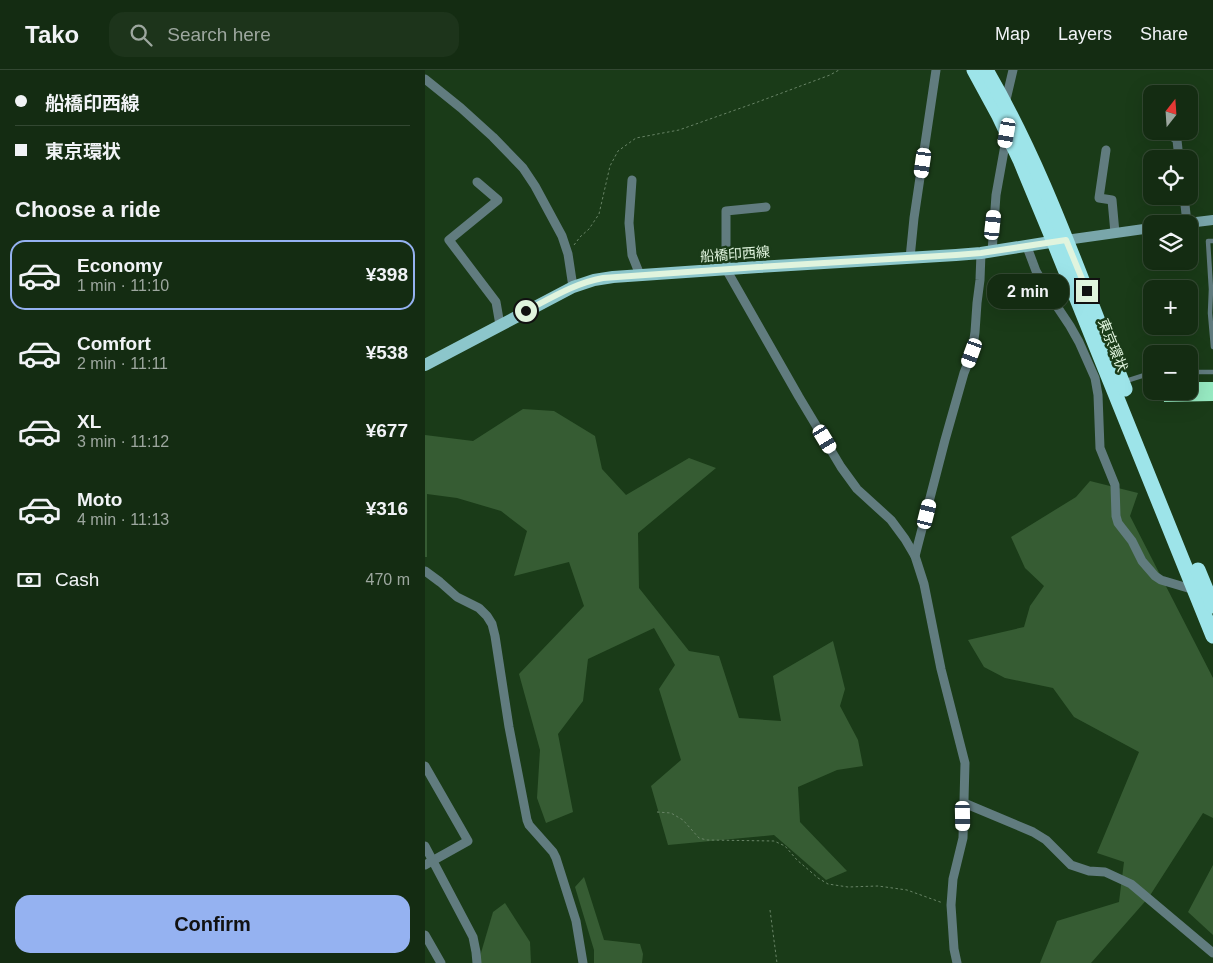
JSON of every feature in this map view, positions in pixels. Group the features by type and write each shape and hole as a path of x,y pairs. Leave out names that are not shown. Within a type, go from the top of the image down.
{"highway":[{"name":"東京環状","path":"973,70 999,116 1060,241 1122,382 1213,606"},
{"name":"東京環状","path":"986,70 1030,155 1060,241 1213,636"}],"main road":[{"name":"船橋印西線","path":"425,365 573,287 603,278 986,252 1060,241"}],"street":[{"path":"910,258 914,218 937,70"},
{"path":"915,556 964,373 972,353 980,280 1007,133 1005,104 1013,70"},
{"path":"425,79 493,136 523,168 535,186 561,236 568,254 573,287"},
{"path":"1106,150 1099,198 1112,200 1115,233"},
{"path":"632,180 629,223 632,255 640,275"},
{"path":"477,182 498,200 449,240 497,302 500,325"},
{"path":"766,207 726,211 726,269 841,467 857,489 891,520 905,539 915,556 924,584 941,669 965,763 963,838 953,879 951,906 954,949 957,963"},
{"path":"1198,222 1213,220"},
{"path":"1060,241 1143,229"},
{"path":"1027,247 1041,279 1071,326 1095,378 1098,395 1100,448 1115,486 1118,524 1132,542 1142,561 1155,576 1161,580 1188,588"},
{"path":"425,571 441,582 457,597 479,608 492,624 527,820 556,858 575,921 583,963"},
{"path":"425,766 468,841 429,863"},
{"path":"964,803 1033,832 1046,840 1071,865 1089,871 1105,872 1131,884 1213,952"},
{"path":"425,846 429,863 473,937 477,952 477,963"},
{"path":"425,935 441,963"}],"lane":[{"path":"1213,241 1208,241 1212,289 1213,347"},
{"path":"1198,372 1213,372"},
{"path":"1122,382 1143,375"}],"path":[{"path":"829,70 830,74"},
{"path":"568,254 599,214 610,166 618,151 636,138 679,130 839,70"},
{"path":"657,812 671,813 683,820 699,838 707,840 774,840 785,846 797,860 818,878 829,884 848,887 878,886 907,890 951,906"},
{"path":"770,910 777,963"}],"green space":[{"path":"523,409 554,411 595,436 602,469 626,495 689,458 716,468 638,533 639,588 689,651 719,656 739,718 781,721 773,676 833,641 845,689 840,706 858,740 863,766 837,770 798,787 800,822 847,871 826,880 774,835 668,845 651,786 681,760 659,689 675,665 654,628 588,659 583,701 558,734 573,812 546,823 537,798 540,750 519,674 584,606 569,562 514,576 527,531 501,511 457,498 427,494 427,557 425,557 425,435 473,441"},
{"path":"1090,481 1138,493 1130,516 1213,678 1213,818 1203,813 1149,897 1091,963 1040,963 1057,921 1119,902 1124,862 1097,853 1139,752 1074,717 1053,688 1005,678 984,667 968,640 1024,627 1030,606 1044,586 1025,568 1011,537 1076,497"},
{"path":"1213,865 1213,935 1188,912"},
{"path":"584,877 604,940 640,944 643,954 642,963 594,963 594,950 575,887"},
{"path":"505,903 530,942 531,963 478,963 493,912"}],"building":[{"path":"1198,382 1213,382 1213,401 1164,402 1164,400 1198,400"}],"route":[{"path":"526,311 573,287 603,278 981,253 1066,240 1087,291"}]}
